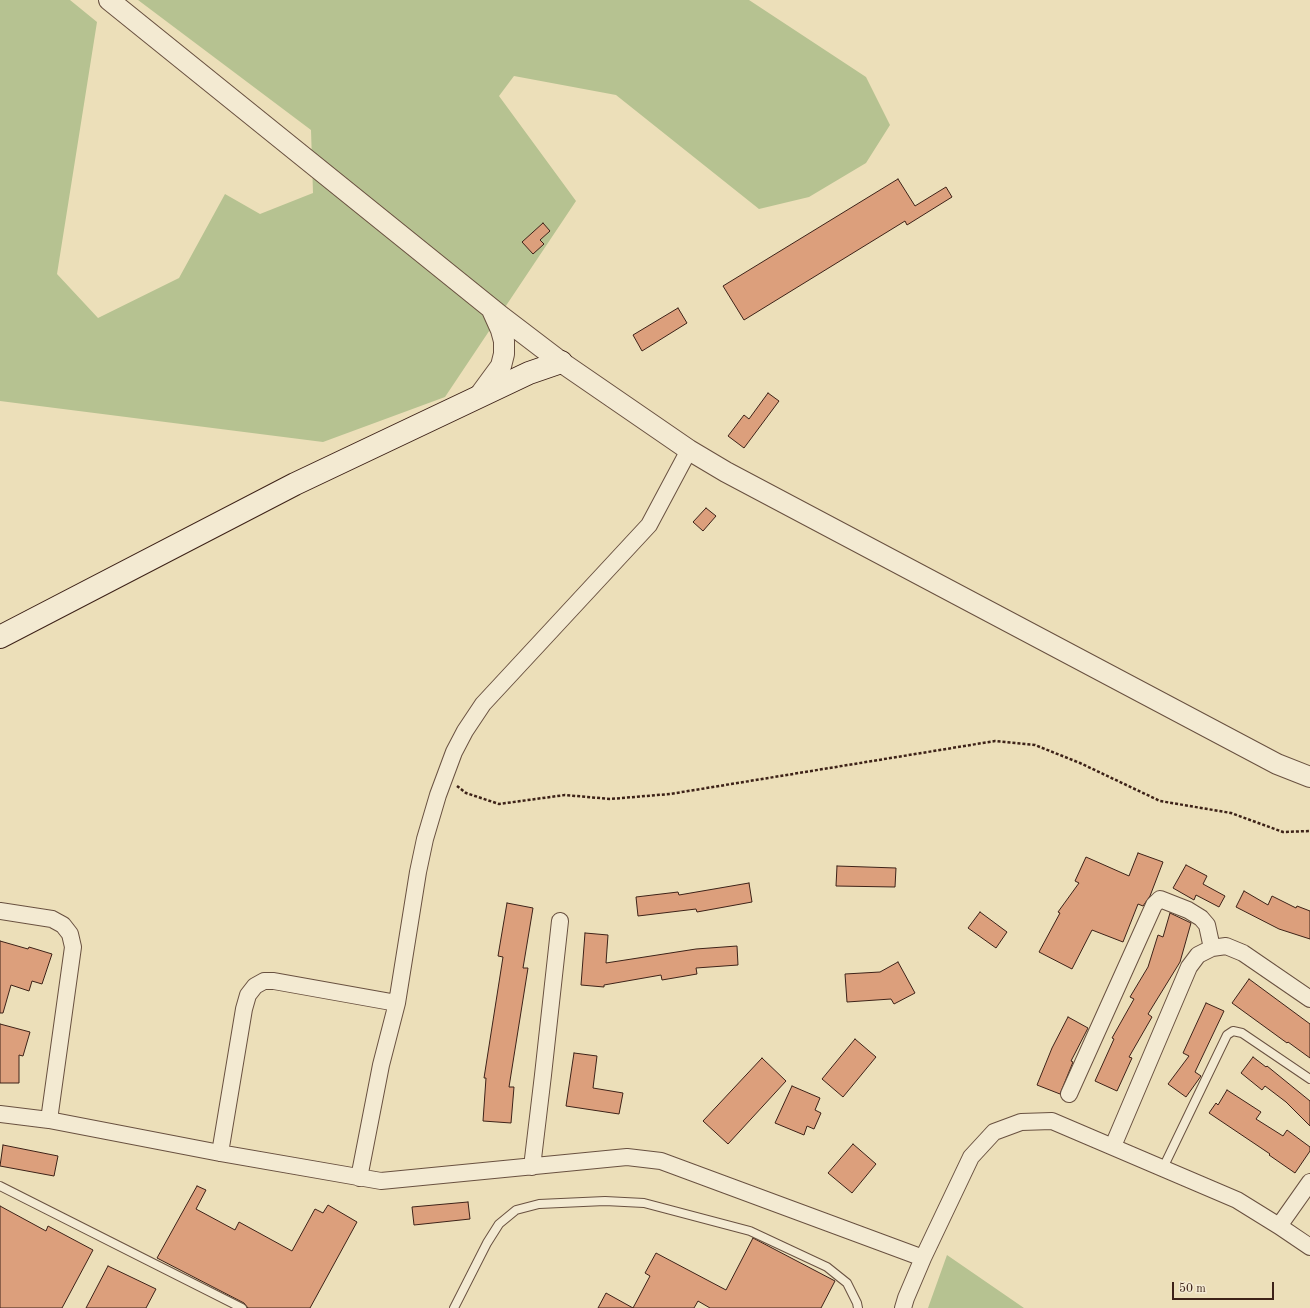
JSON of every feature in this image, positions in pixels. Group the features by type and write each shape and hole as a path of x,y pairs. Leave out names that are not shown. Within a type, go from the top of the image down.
{"main road":[{"path":"0,637 294,484 529,373 561,362"}],"street":[{"path":"109,0 491,308 561,362 688,450 733,476 1270,760 1310,777"},
{"path":"479,396 501,366 504,354 504,341 501,330 491,308"},
{"path":"359,1178 363,1150 381,1065 397,1003 418,872 425,839 438,795 454,752 465,731 483,704 649,526 688,450"},
{"path":"1068,1094 1154,905 1160,899 1188,910 1201,918 1207,925 1212,948"},
{"path":"0,911 52,919 63,926 70,934 73,947 49,1120"},
{"path":"532,1166 560,921"},
{"path":"1113,1146 1189,967 1198,955 1212,948 1226,946 1243,953 1310,999"},
{"path":"220,1153 244,1009 248,995 255,986 264,981 274,981 397,1003"},
{"path":"0,1114 49,1120 220,1153 381,1181 627,1157 661,1161 923,1258"},
{"path":"903,1308 923,1258 971,1156 994,1132 1021,1122 1052,1121 1237,1200 1279,1226 1310,1248"},
{"path":"1279,1226 1310,1182"}],"lane":[{"path":"1163,1168 1227,1035 1233,1031 1242,1033 1310,1079"},
{"path":"0,1186 242,1308"},
{"path":"454,1308 487,1243 499,1224 516,1210 539,1204 605,1201 644,1203 750,1231 827,1267 847,1283 858,1308"}],"path":[{"path":"445,776 466,793 499,804 565,795 610,798 670,794 995,741 1035,745 1080,763 1160,801 1231,813 1283,832 1310,831"}],"green space":[{"path":"0,0 70,0 97,22 57,274 98,318 179,278 225,194 260,214 313,193 311,130 138,0 749,0 866,77 890,125 866,163 809,197 759,209 616,95 514,76 499,96 576,201 445,397 323,442 0,401"},
{"path":"947,1255 1024,1308 928,1308"}],"building":[{"path":"898,179 915,206 946,187 952,197 907,225 905,221 744,320 723,286"},
{"path":"543,223 550,231 540,240 544,244 533,254 522,242"},
{"path":"678,308 687,323 642,351 633,335"},
{"path":"768,393 779,401 744,448 728,436 744,415 749,419"},
{"path":"706,508 716,516 703,531 693,522"},
{"path":"1138,853 1163,862 1150,896 1143,906 1138,904 1123,942 1092,930 1072,969 1039,952 1060,913 1058,912 1079,883 1075,881 1086,857 1129,876"},
{"path":"1186,865 1207,876 1203,884 1225,896 1219,907 1196,895 1194,900 1173,888"},
{"path":"837,866 896,868 895,887 836,886"},
{"path":"749,883 752,902 697,912 696,909 638,916 636,897 678,892 679,895"},
{"path":"1244,891 1268,905 1272,896 1296,908 1297,906 1310,911 1310,939 1279,929 1236,907"},
{"path":"507,903 533,908 523,968 528,968 509,1087 514,1087 511,1123 483,1121 486,1078 484,1078 503,957 498,956"},
{"path":"980,912 1007,932 996,948 968,928"},
{"path":"1170,913 1191,923 1180,962 1148,1014 1152,1017 1129,1057 1132,1058 1117,1091 1095,1081 1114,1039 1112,1038 1134,999 1130,997 1148,967 1158,935 1163,937"},
{"path":"585,933 608,935 606,963 696,949 737,946 738,965 696,968 697,974 662,980 661,975 604,985 604,987 581,985"},
{"path":"0,941 28,949 29,947 52,954 42,984 32,981 29,991 11,985 3,1013 0,1013"},
{"path":"898,962 915,993 894,1004 891,999 847,1002 845,974 880,972"},
{"path":"1249,979 1310,1024 1310,1058 1232,1003"},
{"path":"1206,1003 1224,1011 1195,1072 1201,1076 1186,1097 1168,1084 1189,1056 1183,1053"},
{"path":"1068,1017 1088,1028 1071,1061 1073,1062 1060,1094 1037,1085 1052,1048"},
{"path":"0,1024 30,1032 23,1056 19,1055 19,1083 0,1083"},
{"path":"855,1039 876,1057 843,1097 822,1079"},
{"path":"574,1053 597,1056 593,1088 623,1093 619,1114 566,1106"},
{"path":"1253,1057 1266,1067 1267,1066 1310,1101 1310,1126 1286,1102 1265,1086 1262,1090 1241,1073"},
{"path":"762,1058 786,1081 728,1144 703,1121"},
{"path":"792,1086 820,1098 815,1110 821,1113 814,1129 807,1126 804,1135 775,1123"},
{"path":"1227,1090 1261,1112 1256,1119 1283,1136 1287,1130 1310,1147 1310,1151 1295,1173 1269,1155 1270,1154 1209,1113 1216,1103 1218,1105"},
{"path":"853,1144 876,1164 852,1193 828,1173"},
{"path":"3,1145 58,1156 54,1176 0,1166"},
{"path":"197,1186 206,1190 196,1209 235,1230 239,1222 292,1251 315,1209 323,1213 328,1205 357,1222 310,1308 248,1308 244,1303 157,1258"},
{"path":"468,1202 470,1219 414,1225 412,1207"},
{"path":"0,1206 46,1231 48,1226 93,1250 62,1308 0,1308"},
{"path":"753,1238 835,1281 821,1308 710,1308 698,1301 694,1308 633,1308 650,1276 645,1273 656,1253 726,1290"},
{"path":"108,1266 156,1289 146,1308 86,1308"},
{"path":"606,1293 633,1308 598,1308"}]}
